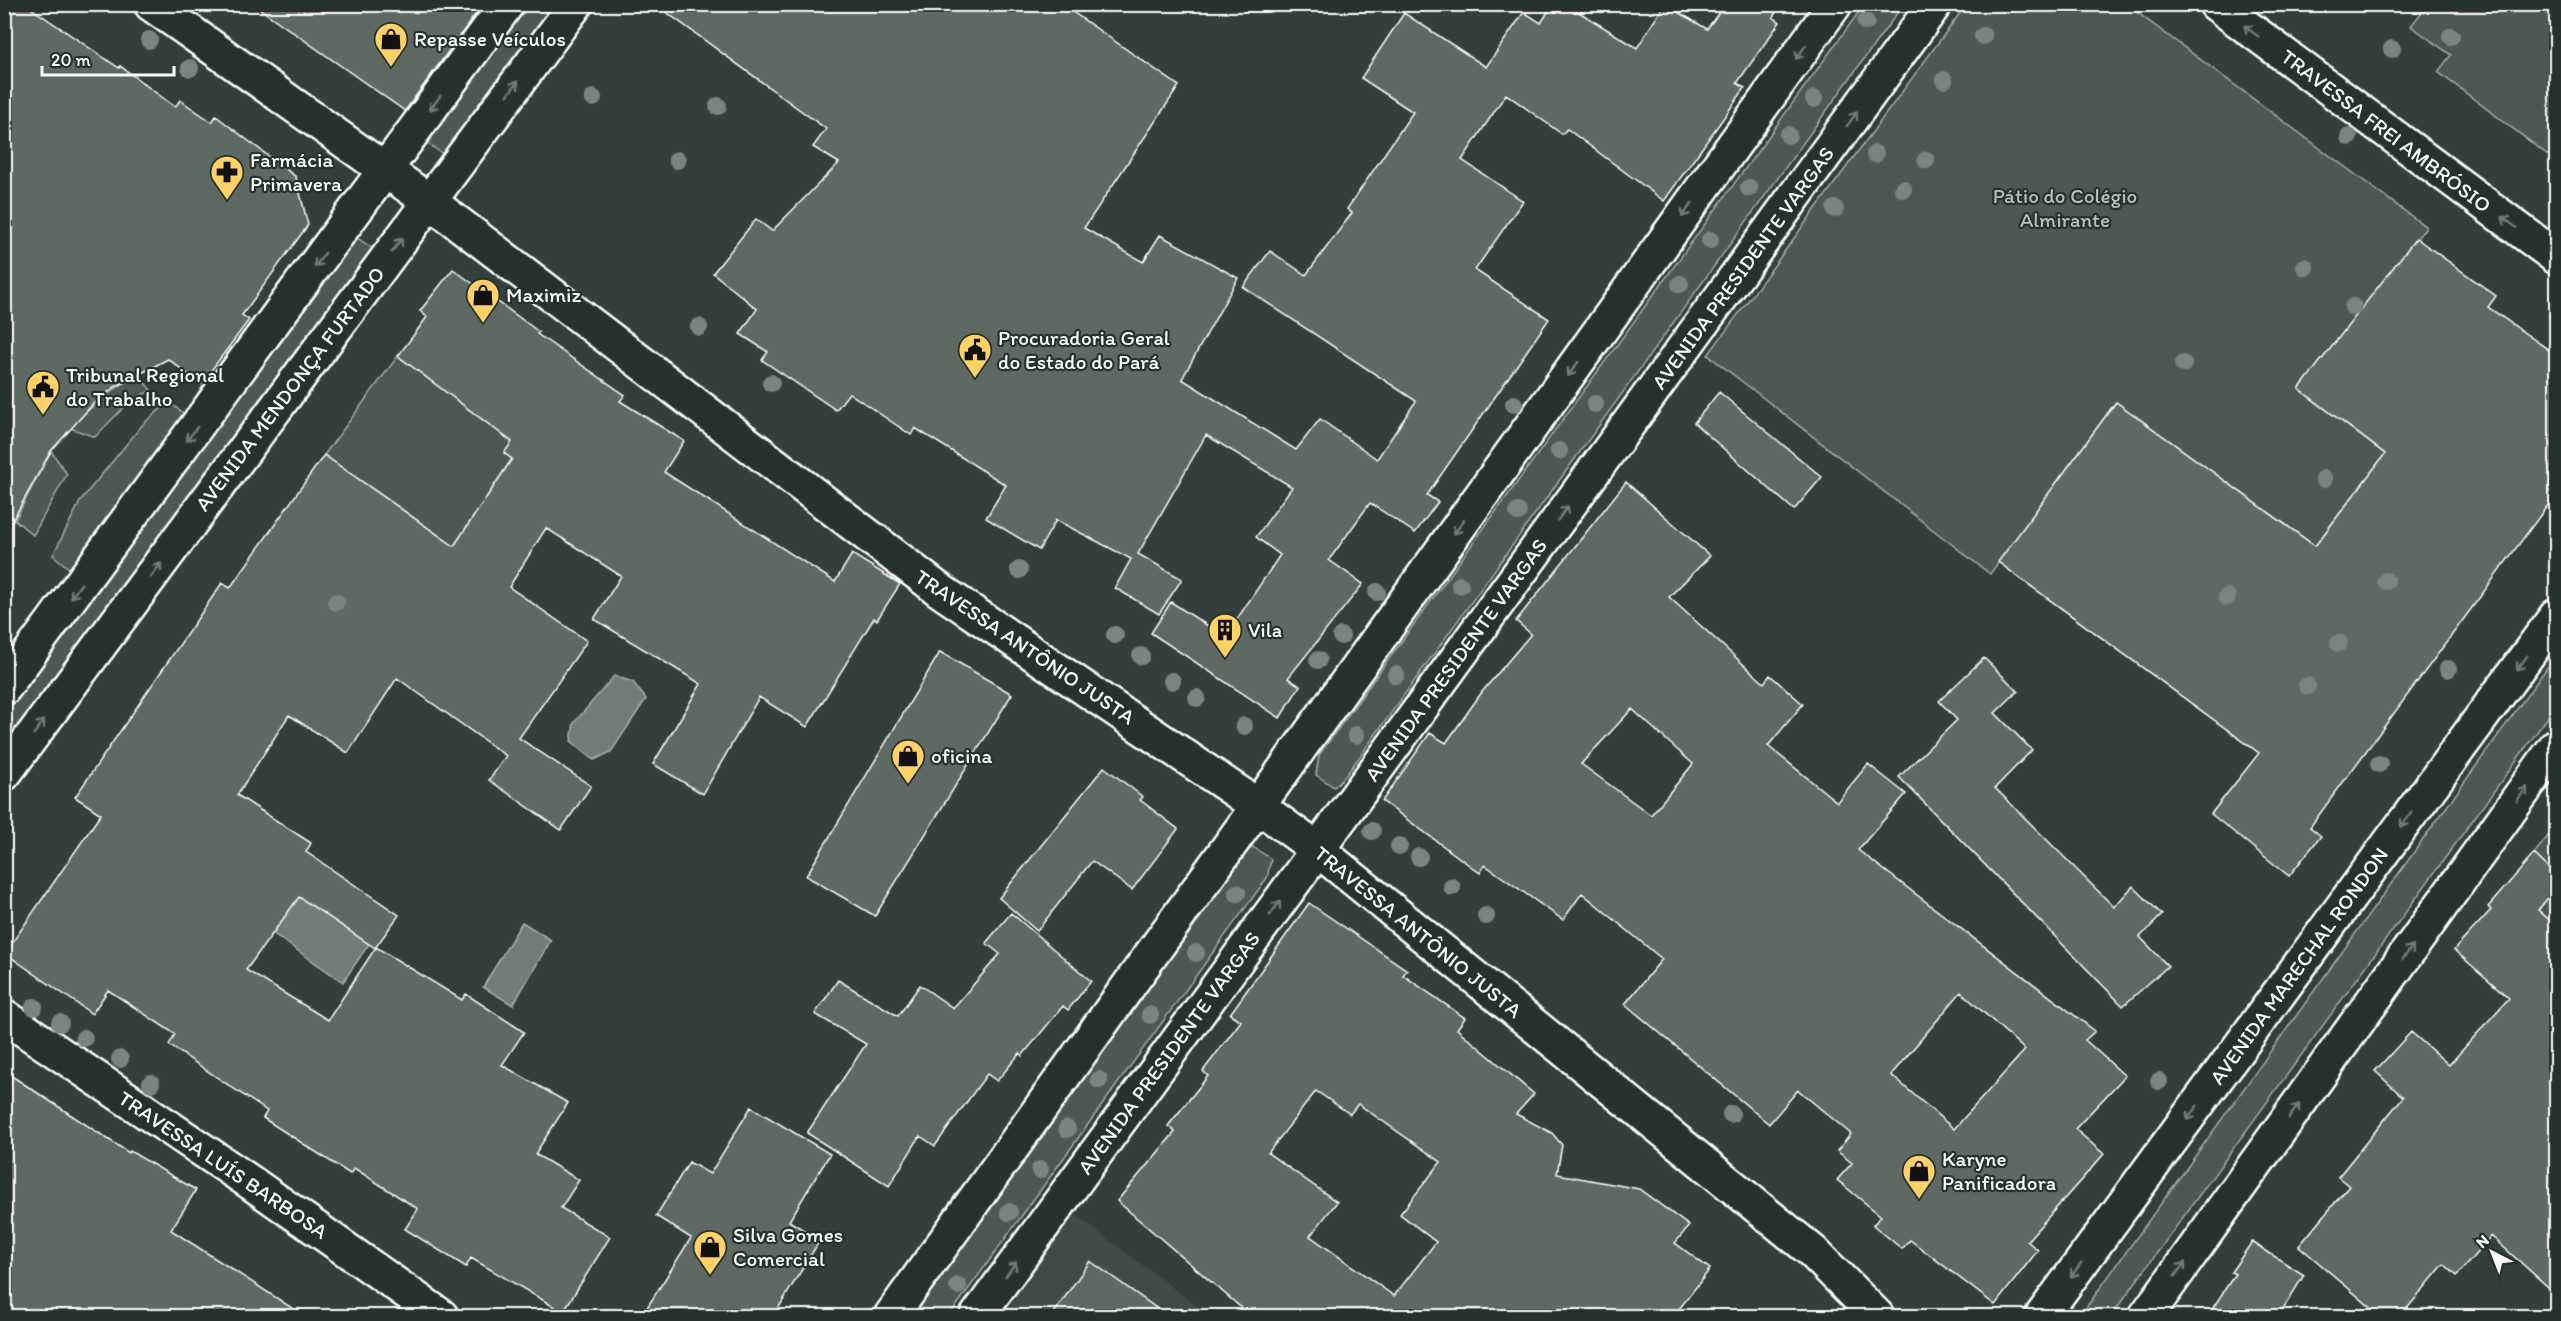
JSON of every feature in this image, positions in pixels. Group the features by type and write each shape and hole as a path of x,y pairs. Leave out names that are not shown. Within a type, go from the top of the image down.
{"street":[{"name":"TRAVESSA ANTÔNIO JUSTA","path":"151,4 429,201 938,589 1258,806 1318,850 1812,1251 1877,1317"},
{"path":"4,688 507,4"},
{"name":"AVENIDA MENDONÇA FURTADO","path":"4,774 576,4"},
{"path":"891,1317 1835,4"},
{"name":"AVENIDA PRESIDENTE VARGAS","path":"977,1317 1935,4"},
{"name":"TRAVESSA FREI AMBRÓSIO","path":"2216,4 2556,256"},
{"name":"AVENIDA MARECHAL RONDON","path":"2042,1317 2556,616"},
{"path":"2146,1317 2556,746"},
{"name":"TRAVESSA LUÍS BARBOSA","path":"4,1016 247,1180 441,1317"}],"shaded area":[{"path":"614,676 633,682 646,699 611,752 594,760 571,741 574,723"},
{"path":"288,890 369,944 343,982 262,926"},
{"path":"522,922 551,940 513,1005 483,987"},
{"path":"1069,1210 1210,1316 993,1316"}],"green space":[{"path":"520,5 554,5 443,154 422,140"},
{"path":"1864,5 1903,5 1347,774 1334,787 1316,775 1319,755"},
{"name":"Pátio do Colégio Almirante","path":"1966,5 2127,5 2426,227 2299,389 2385,454 2315,546 2116,402 1990,574 1708,355"},
{"path":"2427,5 2556,5 2556,161 2438,72 2451,55 2411,26"},
{"path":"351,234 378,252 5,756 5,707"},
{"path":"398,356 513,441 512,459 454,546 324,455"},
{"path":"138,375 151,390 128,403 95,437 70,428 102,398"},
{"path":"169,402 188,417 71,570 53,555 81,500 143,424"},
{"path":"51,451 67,474 33,535 15,520"},
{"path":"2556,655 2556,706 2111,1316 2080,1316"},
{"path":"2556,826 2556,875 2534,854"},
{"path":"1253,847 1271,859 1267,878 949,1316 911,1316 1235,862"},
{"path":"2556,888 2556,926 2538,910"}],"building":[{"path":"4,4 25,4 119,68 120,66 175,107 180,100 212,122 216,116 296,177 308,225 242,315 249,320 201,384 168,359 115,387 93,404 51,451 4,536"},
{"name":"Repasse Veículos","path":"253,4 483,4 405,111"},
{"path":"655,4 1061,4 1179,86 1084,228 1143,262 1160,235 1238,278 1182,379 1296,450 1320,419 1377,459 1416,401 1243,287 1270,251 1306,275 1352,213 1347,209 1413,112 1361,78 1404,13 1486,67 1524,12 1541,23 1553,4 1566,4 1637,48 1665,4 1707,29 1725,4 1781,4 1773,17 1780,22 1737,83 1745,88 1664,201 1567,129 1562,134 1506,94 1462,160 1523,201 1475,270 1549,319 1427,495 1438,502 1415,533 1370,503 1329,560 1363,584 1288,678 1300,686 1280,718 1151,633 1171,602 1225,637 1280,555 1256,537 1292,487 1206,435 1138,554 1182,579 1159,614 1115,588 1131,559 1056,520 1039,550 986,518 1006,485 915,428 911,435 849,393 836,410 762,360 768,352 740,334 757,309 713,273 756,219 772,231 839,163 813,147 826,129"},
{"path":"2416,238 2496,296 2488,307 2556,355 2556,494 2310,827 2321,836 2289,876 2211,814 2259,753 1998,562 2116,402 2315,546 2385,454 2299,389"},
{"path":"453,269 539,332 537,334 625,395 620,401 684,441 664,472 835,582 852,554 900,584 877,620 874,618 807,727 759,697 703,794 653,764 701,684 594,619 621,576 546,528 509,587 587,641 519,738 591,786 561,830 489,780 506,756 397,678 348,753 289,715 237,795 311,843 306,852 399,915 375,948 299,897 246,970 328,1020 376,947 462,1000 466,994 524,1032 502,1065 568,1103 535,1154 579,1180 561,1208 610,1237 563,1312 471,1258 466,1267 405,1229 418,1209 354,1168 350,1174 263,1118 267,1111 169,1045 175,1034 108,990 92,1014 5,953 101,814 75,797 222,583 230,588 324,455 454,546 512,459 504,453 512,442 398,356 427,317 420,311"},
{"path":"1719,392 1822,477 1794,510 1694,423"},
{"path":"1626,482 1710,556 1669,597 1764,683 1770,675 1803,704 1768,746 1837,802 1868,764 1906,794 1858,850 2095,1031 2085,1040 2125,1076 2075,1129 2104,1154 2027,1241 2038,1250 1995,1305 1910,1240 1902,1249 1873,1225 1881,1216 1837,1180 1852,1163 1837,1151 1851,1134 1798,1090 1769,1124 1625,1004 1662,959 1582,893 1563,920 1485,865 1480,873 1382,801 1430,733 1446,743 1482,692 1531,634 1516,621","holes":["1632,709 1693,764 1651,815 1581,764","1961,992 2025,1050 1954,1129 1891,1075"]},
{"name":"oficina","path":"940,652 1012,694 875,916 806,876"},
{"path":"1984,658 2018,691 1995,713 2032,750 1995,788 2114,907 2133,886 2162,915 2140,937 2168,966 2123,1006 1899,777 1957,720 1939,701"},
{"path":"1104,767 1143,797 1140,800 1178,829 1132,890 1092,861 1037,931 999,898"},
{"path":"2534,854 2556,875 2556,888 2538,910 2556,926 2556,1294 2491,1236 2457,1276 2444,1264 2400,1317 2382,1317 2299,1246 2349,1186 2338,1177 2403,1097 2375,1071 2411,1032 2449,1065 2509,998 2454,950 2491,910 2488,907"},
{"path":"1309,903 1407,970 1403,975 1465,1018 1457,1029 1534,1094 1516,1114 1552,1133 1562,1145 1557,1174 1639,1189 1689,1226 1675,1243 1710,1269 1673,1317 1252,1317 1117,1201 1175,1132 1168,1126 1208,1076 1203,1071 1241,1021 1230,1014","holes":["1316,1091 1350,1114 1358,1104 1441,1162 1400,1214 1436,1242 1394,1296 1310,1236 1337,1202 1268,1153"]},
{"path":"1011,913 1091,981 1068,1010 1063,1006 1022,1056 1020,1053 997,1081 987,1074 935,1146 920,1136 889,1186 807,1133 866,1044 815,1014 838,980 898,1016 920,985 953,1008 1000,954 986,943"},
{"path":"4,1071 129,1153 130,1151 196,1190 171,1230 306,1317 4,1317"},
{"path":"751,1107 830,1154 789,1221 820,1240 773,1317 641,1317 691,1238 656,1216 689,1162 710,1174"},
{"path":"2252,1242 2304,1275 2278,1317 2207,1317 2235,1274 2231,1272"},
{"path":"1090,1261 1169,1317 1051,1317"}],"place":[{"name":"Repasse Veículos","path":"391,68"},
{"name":"Farmácia Primavera","path":"227,201"},
{"name":"Maximiz","path":"483,324"},
{"name":"Procuradoria Geral do Estado do Pará","path":"975,379"},
{"name":"Tribunal Regional do Trabalho","path":"43,416"},
{"name":"Vila","path":"1225,659"},
{"name":"oficina","path":"908,785"},
{"name":"Karyne Panificadora","path":"1919,1200"},
{"name":"Silva Gomes Comercial","path":"710,1276"}]}
